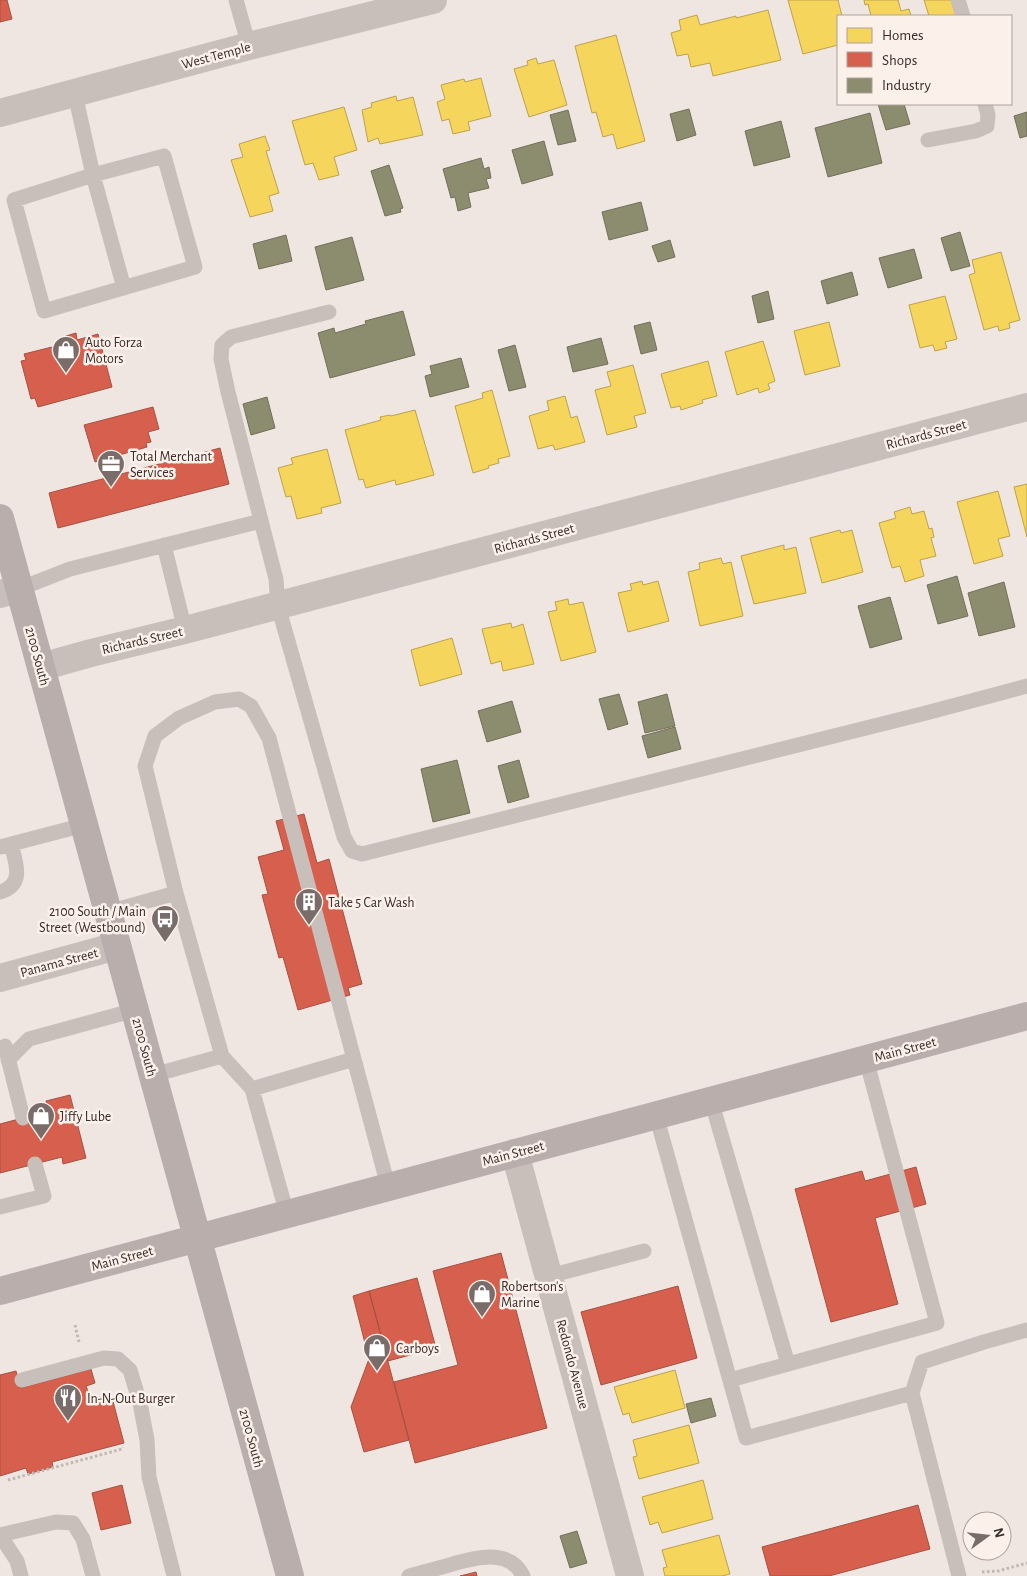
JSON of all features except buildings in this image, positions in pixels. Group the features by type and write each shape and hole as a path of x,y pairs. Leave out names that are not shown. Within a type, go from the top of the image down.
{"main road":[{"name":"2100 South","path":"0,518 10,591 41,667 290,1576"},
{"name":"Main Street","path":"0,1291 1027,1016"}],"street":[{"name":"West Temple","path":"0,113 249,46 433,0"},
{"name":"Richards Street","path":"41,667 91,652 278,606 1027,407"},
{"name":"Panama Street","path":"0,978 117,946"},
{"name":"Redondo Avenue","path":"515,1153 549,1276 625,1575"}],"lane":[{"path":"236,0 249,46"},
{"path":"958,0 963,15"},
{"path":"75,94 93,175 124,288"},
{"path":"928,140 976,131 986,126 988,116 985,105"},
{"path":"164,156 195,267 44,311 14,200 93,175 164,156"},
{"path":"329,312 230,336 222,345 221,359 276,579 278,606 344,837 352,851 362,854 926,714 1027,686"},
{"path":"10,591 70,569 261,521"},
{"path":"164,546 185,630"},
{"path":"287,1214 252,1089 222,1056 176,893 145,766 155,736 179,718 215,702 238,699 251,706 269,738 388,1186"},
{"path":"0,892 14,884 18,869 6,846 84,825"},
{"path":"108,912 176,893"},
{"path":"23,1118 6,1053 29,1039 135,1010"},
{"path":"153,1075 222,1056"},
{"path":"252,1089 354,1059"},
{"path":"730,1380 937,1323 866,1059"},
{"path":"711,1100 788,1364"},
{"path":"656,1115 746,1438 912,1393"},
{"path":"0,1207 44,1196 35,1164"},
{"path":"549,1276 644,1252"},
{"path":"959,1575 912,1393 922,1362 1027,1330"},
{"path":"22,1380 104,1358 118,1359 130,1370 140,1403 147,1440 148,1477 174,1576"},
{"path":"21,1576 17,1561 0,1535 56,1522 73,1523 83,1539 93,1576"},
{"path":"409,1576 472,1559 487,1557 510,1561 520,1570 523,1576"}],"path":[{"path":"8,1480 122,1449 125,1443"},
{"path":"959,1575 998,1571 1027,1563"}],"place":[{"name":"Auto Forza Motors","path":"66,374"},
{"name":"Total Merchant Services","path":"111,488"},
{"name":"Take 5 Car Wash","path":"309,926"},
{"name":"2100 South / Main Street (Westbound)","path":"165,943"},
{"name":"Jiffy Lube","path":"41,1140"},
{"name":"Robertson's Marine","path":"482,1318"},
{"name":"Carboys","path":"377,1372"},
{"name":"In-N-Out Burger","path":"68,1422"}]}
